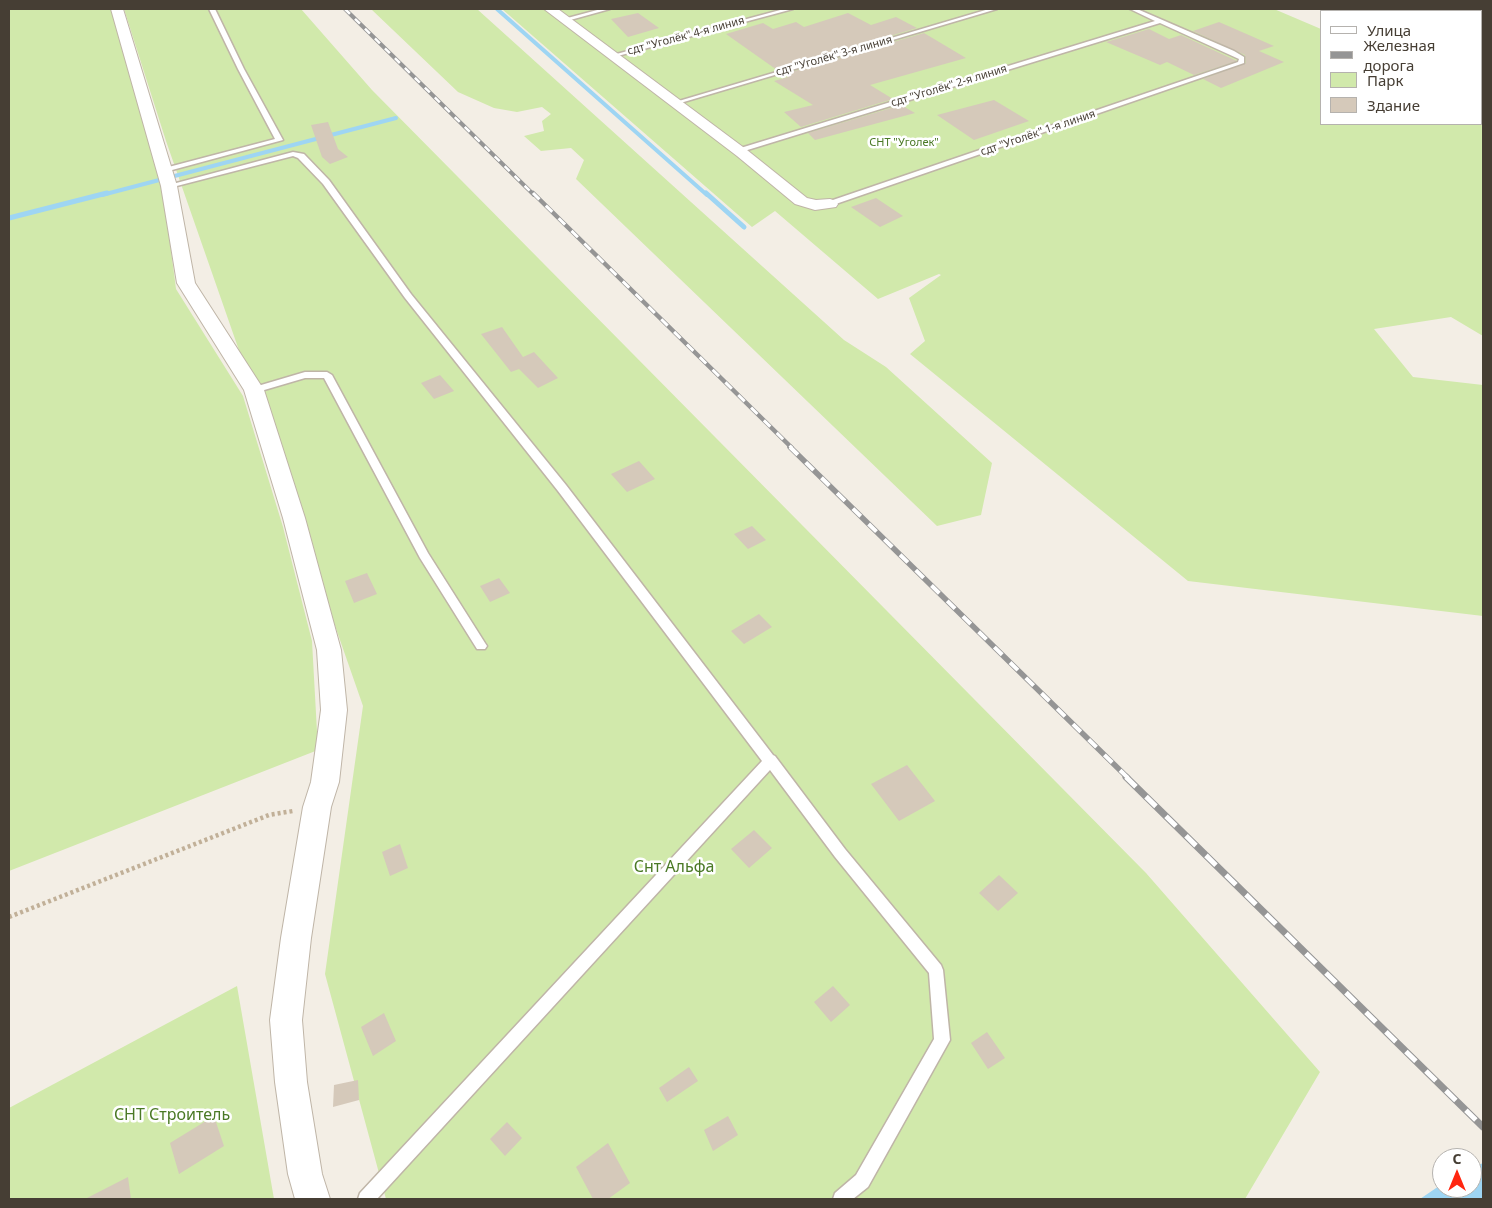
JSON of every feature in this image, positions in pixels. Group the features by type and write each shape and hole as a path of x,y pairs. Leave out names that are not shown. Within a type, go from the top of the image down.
{"street":[{"path":"117,9 166,179 186,283 254,390 294,518 329,650 334,710 325,782 317,807 296,938 286,1020 291,1082 305,1174 313,1199"},
{"path":"550,9 738,150 801,201 815,205 830,204"}],"lane":[{"path":"166,179 278,140 212,9"},
{"path":"563,20 607,9"},
{"name":"сдт \"Уголёк\" 4-я линия","path":"612,56 790,9"},
{"name":"сдт \"Уголёк\" 3-я линия","path":"675,103 994,9"},
{"path":"1133,9 1160,21"},
{"name":"сдт \"Уголёк\" 1-я линия","path":"830,204 1240,63 1242,58 1160,21"},
{"name":"сдт \"Уголёк\" 2-я линия","path":"738,150 1160,21"},
{"path":"166,179 293,154 301,156 326,182 408,296 562,488 840,852 936,970 942,1040 862,1181 841,1199"},
{"path":"254,390 304,375 327,375 424,555 481,646"},
{"path":"366,1199 771,760"}],"path":[{"path":"9,918 268,815 317,807"}],"green space":[{"path":"9,9 112,9 164,196 176,289 243,396 283,527 312,641 318,750 9,871"},
{"name":"Снт Альфа","path":"124,9 301,9 372,90 1146,873 1320,1072 1245,1199 386,1199 325,974 363,706 166,141"},
{"path":"371,9 477,9 844,340 886,367 992,463 981,515 937,526 576,179 584,160 571,148 541,151 524,136 544,131 542,121 551,114 542,107 517,112 494,108 458,92"},
{"name":"СНТ \"Уголек\"","path":"502,9 1274,9 1320,29 1320,125 1482,125 1482,105 1483,336 1451,317 1374,329 1413,377 1483,385 1483,616 1188,581 910,354 925,341 909,298 941,275 939,274 878,299 775,211 752,227"},
{"name":"СНТ Строитель","path":"237,986 274,1199 9,1199 9,1108"}],"water":[{"path":"1482,1163 1483,1199 1420,1199 1432,1191 1432,1198 1482,1198"}],"building":[{"path":"638,13 659,28 628,37 611,19"},
{"path":"848,13 871,25 896,17 917,28 777,70 726,34 763,23 773,29 796,22 804,27"},
{"path":"1219,22 1274,46 1259,51 1284,62 1221,88 1203,79 1246,63 1245,55 1193,31"},
{"path":"1149,29 1169,39 1181,35 1237,61 1194,75 1167,62 1160,65 1106,42"},
{"path":"924,33 966,58 870,85 893,99 801,127 784,112 813,105 774,81 788,77 784,74"},
{"path":"994,100 1029,121 974,140 937,115"},
{"path":"901,105 915,113 815,140 808,133"},
{"path":"328,122 338,149 348,157 330,164 322,157 311,125"},
{"path":"876,198 903,216 880,227 851,207"},
{"path":"502,327 523,357 534,352 558,378 538,388 519,369 511,372 481,334"},
{"path":"440,375 454,391 434,399 421,383"},
{"path":"639,461 655,479 627,492 611,474"},
{"path":"752,526 766,540 748,549 734,534"},
{"path":"367,573 377,594 354,603 345,581"},
{"path":"499,578 510,593 490,602 480,586"},
{"path":"759,614 772,627 744,644 731,631"},
{"path":"907,765 935,801 899,821 871,784"},
{"path":"754,830 772,848 749,868 731,849"},
{"path":"400,844 408,868 390,876 382,852"},
{"path":"999,875 1018,893 998,911 979,893"},
{"path":"833,986 850,1005 831,1022 814,1002"},
{"path":"384,1013 396,1041 373,1056 361,1027"},
{"path":"987,1032 1005,1058 988,1069 971,1043"},
{"path":"689,1067 698,1081 667,1102 659,1088"},
{"path":"358,1080 359,1100 333,1107 334,1085"},
{"path":"214,1116 224,1146 179,1174 170,1143"},
{"path":"728,1116 738,1135 713,1151 704,1130"},
{"path":"507,1122 522,1138 505,1156 490,1139"},
{"path":"608,1143 630,1183 608,1199 593,1199 576,1167"},
{"path":"128,1177 131,1199 85,1199"}],"waterway":[{"path":"497,9 707,195"},
{"path":"102,195 396,118"},
{"path":"9,218 107,193"},
{"path":"706,193 744,227"}],"railway":[{"path":"345,9 534,195"},
{"path":"533,193 792,448"},
{"path":"790,447 1128,778"},
{"path":"1126,777 1483,1127"}]}
